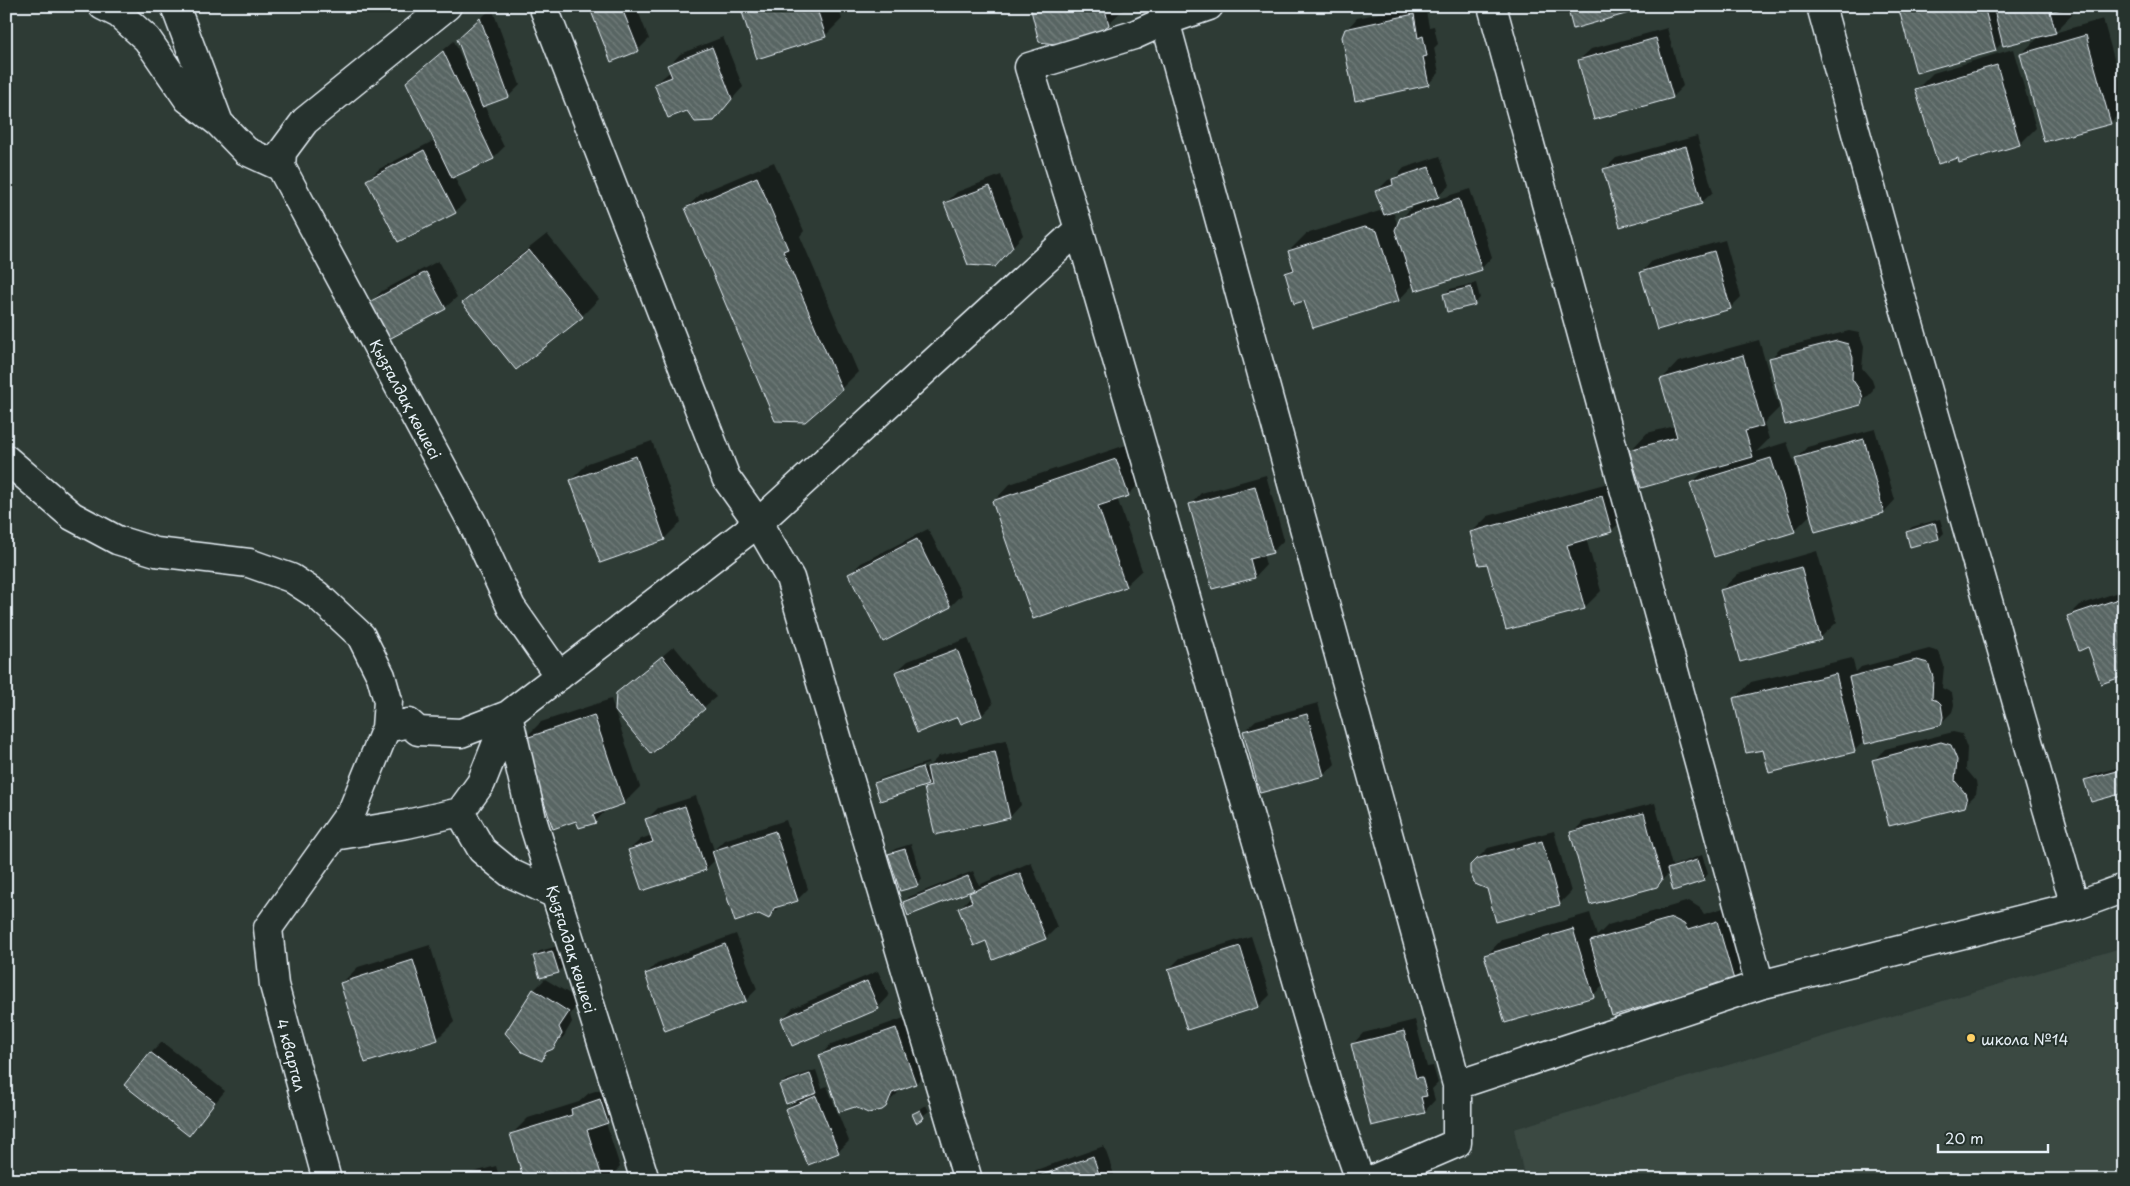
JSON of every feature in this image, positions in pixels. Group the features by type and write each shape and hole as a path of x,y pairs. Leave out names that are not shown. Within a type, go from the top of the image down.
{"street":[{"path":"103,6 119,14 146,40 188,99 219,123 246,151 281,167 282,152 305,121 447,6"},
{"path":"175,6 219,123"},
{"path":"543,6 726,478 758,523 790,578 968,1180"},
{"path":"1209,6 1163,14 1134,35 1029,67 1079,229 1331,1097 1360,1180"},
{"path":"1492,6 1760,985"},
{"path":"1821,6 2075,906"},
{"path":"1163,14 1457,1085 1457,1144 1371,1180"},
{"name":"Қызғалдақ көшесі","path":"281,167 473,524 511,607 558,676"},
{"path":"386,728 409,723 418,731 461,733 508,716 758,523 1079,229"},
{"path":"6,459 72,516 116,540 156,552 249,563 291,578 317,596 362,636 381,676 388,701 386,728 353,809 334,836"},
{"path":"334,836 407,824 460,812 481,783 508,716"},
{"name":"Қызғалдақ көшесі","path":"508,716 532,819 645,1180"},
{"path":"460,812 482,850 510,873 555,894"},
{"name":"4 квартал","path":"327,1180 274,986 268,928 334,836"},
{"path":"1457,1085 1760,985 2075,906 2124,888"}],"shaded area":[{"name":"школа №14","path":"2124,947 2124,1180 1525,1180 1514,1129"}],"building":[{"path":"589,6 621,6 639,51 611,62"},
{"path":"740,6 816,6 826,37 757,59"},
{"path":"1030,6 1104,6 1109,25 1079,47 1039,42"},
{"path":"1567,6 1650,6 1650,7 1573,29"},
{"path":"1898,6 1984,6 1996,51 1916,73"},
{"path":"1993,6 2073,6 2050,12 2056,33 2003,46"},
{"path":"1414,14 1418,38 1423,36 1427,56 1423,57 1429,85 1355,101 1342,37 1345,29"},
{"path":"480,18 509,97 482,107 457,39"},
{"path":"2086,35 2111,124 2044,142 2020,54"},
{"path":"1656,38 1673,98 1594,120 1578,60"},
{"path":"712,47 732,99 714,121 695,122 687,111 668,118 654,84 672,77 667,65"},
{"path":"443,51 494,159 452,178 406,82"},
{"path":"1997,65 2020,145 1959,163 1958,158 1938,164 1915,89"},
{"path":"1686,146 1702,204 1620,227 1603,169"},
{"path":"424,150 456,213 398,242 366,180"},
{"path":"1429,167 1439,197 1384,215 1375,191 1393,185 1392,179"},
{"path":"757,177 788,249 783,251 842,390 805,422 775,421 685,208"},
{"path":"990,186 1013,247 995,267 968,265 944,203"},
{"path":"1459,199 1482,270 1415,291 1395,230 1400,218"},
{"path":"1365,227 1377,231 1399,301 1313,328 1304,301 1294,304 1285,273 1294,270 1288,251"},
{"path":"529,250 583,317 516,370 462,303"},
{"path":"1714,251 1731,309 1657,330 1640,272"},
{"path":"426,272 446,309 389,339 369,302"},
{"path":"1471,287 1475,305 1447,312 1443,294"},
{"path":"1837,341 1848,344 1853,358 1852,379 1863,398 1861,405 1785,425 1769,358"},
{"path":"1743,355 1763,426 1745,431 1753,457 1641,488 1629,450 1677,437 1660,379"},
{"path":"1864,439 1884,513 1815,532 1795,458"},
{"path":"636,456 665,540 600,563 570,480"},
{"path":"1771,458 1795,532 1714,557 1690,483"},
{"path":"1116,459 1129,496 1098,506 1126,587 1033,619 992,501"},
{"path":"1255,486 1273,553 1250,559 1255,578 1212,589 1189,504"},
{"path":"1602,496 1612,532 1567,545 1585,609 1506,630 1487,564 1479,565 1470,532"},
{"path":"1935,523 1939,539 1910,547 1906,532"},
{"path":"917,539 951,607 883,642 848,574"},
{"path":"1801,567 1821,640 1740,662 1720,590"},
{"path":"2124,597 2124,676 2101,684 2088,647 2079,651 2067,616"},
{"path":"957,649 982,716 961,724 958,717 917,733 895,672"},
{"path":"662,656 705,709 651,754 615,711 616,693"},
{"path":"1917,660 1928,663 1933,677 1932,699 1941,704 1943,717 1941,725 1865,744 1849,677"},
{"path":"1836,674 1855,752 1769,773 1763,750 1746,753 1733,698"},
{"path":"1307,714 1324,776 1260,793 1243,731"},
{"path":"594,715 624,804 593,815 596,823 579,828 576,821 553,829 523,739"},
{"path":"1941,742 1951,745 1957,760 1955,781 1965,793 1967,800 1965,807 1889,826 1872,760"},
{"path":"995,751 1010,818 935,835 924,788 931,786 927,767"},
{"path":"922,767 928,785 880,801 874,783"},
{"path":"2121,770 2124,779 2124,793 2091,802 2084,780"},
{"path":"685,806 706,870 642,891 628,850 653,842 645,819"},
{"path":"1644,813 1662,880 1657,887 1590,905 1570,832"},
{"path":"775,831 798,901 774,908 769,919 759,914 735,922 712,851"},
{"path":"1542,841 1560,905 1496,922 1487,889 1475,884 1470,873 1470,865 1476,859"},
{"path":"905,849 918,886 900,891 888,854"},
{"path":"1697,860 1704,881 1673,891 1667,869"},
{"path":"1020,873 1046,939 993,960 986,941 974,946 958,908 972,902 969,893"},
{"path":"968,876 974,890 908,916 903,902"},
{"path":"1672,918 1684,924 1688,930 1717,921 1734,980 1612,1016 1590,941"},
{"path":"1573,929 1594,997 1505,1023 1484,955"},
{"path":"725,944 746,1001 665,1031 645,974"},
{"path":"1240,946 1259,1007 1187,1030 1168,969"},
{"path":"552,951 559,973 540,978 533,956"},
{"path":"413,960 438,1040 365,1063 340,983"},
{"path":"867,981 879,1009 792,1046 781,1019"},
{"path":"533,989 569,1012 559,1027 562,1034 553,1049 546,1052 542,1061 522,1052 505,1033"},
{"path":"896,1028 916,1084 892,1093 886,1107 882,1110 868,1113 855,1107 839,1112 819,1055"},
{"path":"1404,1031 1416,1078 1422,1077 1427,1096 1421,1097 1425,1113 1371,1126 1351,1044"},
{"path":"150,1052 215,1102 189,1136 124,1085"},
{"path":"810,1074 817,1093 786,1104 779,1085"},
{"path":"816,1096 839,1153 808,1165 785,1109"},
{"path":"600,1099 608,1123 587,1130 603,1180 524,1180 510,1134 572,1115 571,1109"},
{"path":"920,1110 924,1118 916,1123 912,1114"},
{"path":"1093,1156 1101,1180 1028,1180"}],"place":[{"name":"школа №14","path":"1971,1038"}]}
